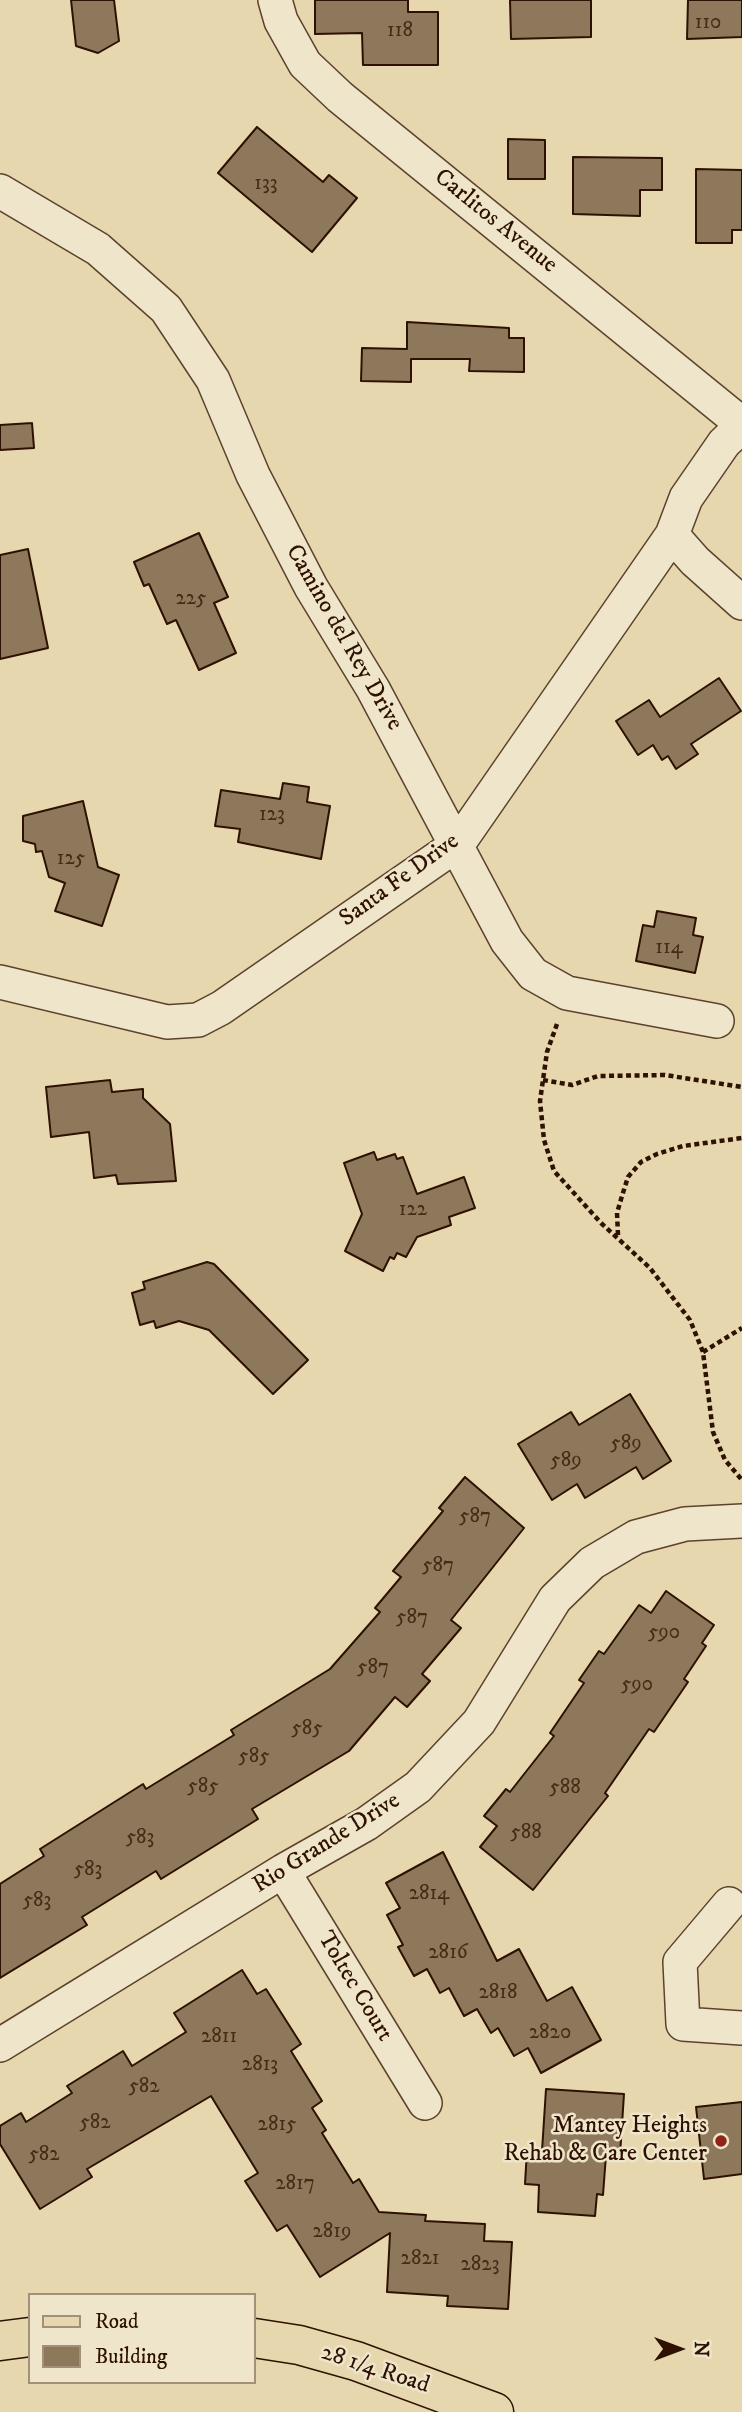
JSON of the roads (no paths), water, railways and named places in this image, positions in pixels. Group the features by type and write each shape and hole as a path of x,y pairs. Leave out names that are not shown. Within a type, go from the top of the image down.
{"main road":[{"path":"0,2341 28,2337"},
{"name":"28 1/4 Road","path":"256,2338 299,2345 356,2361 494,2412"}],"street":[{"name":"Carlitos Avenue","path":"275,0 281,22 305,64 340,97 742,425"},
{"name":"Camino del Rey Drive","path":"0,191 98,250 166,309 213,380 253,475 311,587 373,689 458,844 507,941 533,974 567,993 717,1021"},
{"name":"Santa Fe Drive","path":"0,982 167,1022 198,1020 221,1008 458,844 672,535 686,498 723,443 742,425"},
{"path":"672,535 695,561 742,603"},
{"name":"Rio Grande Drive","path":"0,2045 283,1871 366,1824 418,1787 454,1752 479,1721 555,1599 592,1563 636,1537 685,1524 742,1521"},
{"name":"Toltec Court","path":"283,1871 425,2103"},
{"path":"729,1904 680,1962 683,2024 742,2028"}],"place":[{"name":"Mantey Heights Rehab & Care Center","path":"721,2141"}]}
